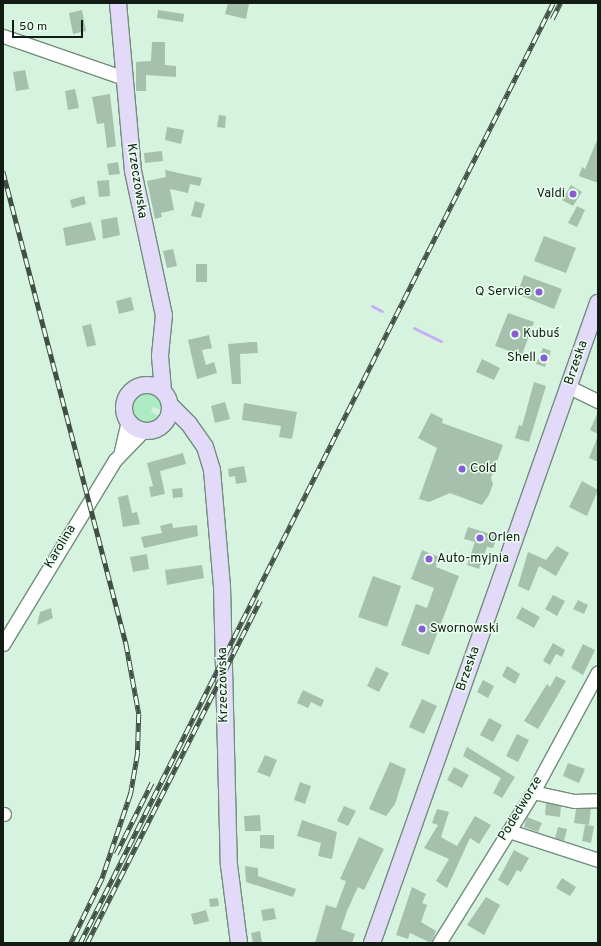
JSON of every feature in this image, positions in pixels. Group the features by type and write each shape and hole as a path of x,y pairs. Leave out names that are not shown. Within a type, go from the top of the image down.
{"main road":[{"name":"Krzeczowska","path":"118,3 133,171 162,305 160,356 162,390"},
{"name":"Brzeska","path":"372,943 598,304"},
{"name":"Krzeczowska","path":"145,384 160,356"},
{"path":"163,425 171,406 162,390 145,384 136,387 126,397 124,408 128,420 143,431 154,430 163,425 173,425 194,432"},
{"name":"Krzeczowska","path":"171,406 194,432 207,451 214,485 222,586 229,865 239,943"}],"street":[{"path":"3,36 124,78"},
{"path":"569,387 598,401"},
{"name":"Karolina","path":"121,451 128,420"},
{"name":"Karolina","path":"3,644 121,451 143,431"},
{"name":"Podedworze","path":"439,943 533,792 598,672"},
{"path":"533,792 574,801 598,800"},
{"path":"509,831 598,860"}],"green space":[{"path":"145,392 157,395 163,407 161,410 153,407 151,412 160,416 150,423 141,422 132,412 134,399"}],"building":[{"path":"228,3 249,3 246,19 225,14"},
{"path":"82,10 86,31 73,34 69,13"},
{"path":"158,10 184,14 183,22 157,18"},
{"path":"152,42 165,42 165,65 176,66 176,77 146,75 146,91 136,91 136,62 151,61"},
{"path":"25,70 29,89 16,91 13,72"},
{"path":"75,89 79,108 68,110 65,91"},
{"path":"110,94 116,146 107,148 104,123 97,124 92,97"},
{"path":"219,115 226,116 225,128 217,127"},
{"path":"167,127 184,130 181,144 165,140"},
{"path":"598,138 598,183 579,176 582,167 585,169"},
{"path":"162,151 163,161 145,163 144,153"},
{"path":"118,162 120,174 109,175 107,164"},
{"path":"165,170 202,178 200,186 190,184 188,193 170,189 174,210 161,213 162,217 155,219 147,181 166,177"},
{"path":"109,180 110,196 99,197 97,181"},
{"name":"Valdi","path":"571,185 582,192 573,206 562,200"},
{"path":"84,196 86,204 72,208 70,200"},
{"path":"195,201 205,204 201,218 191,216"},
{"path":"577,206 585,210 577,227 568,223"},
{"path":"117,217 120,235 103,239 101,220"},
{"path":"91,222 96,240 66,246 63,228"},
{"path":"544,236 576,248 566,273 534,261"},
{"path":"173,249 177,266 167,268 163,251"},
{"path":"196,264 207,264 207,282 196,282"},
{"name":"Q Service","path":"524,275 562,289 554,309 517,294"},
{"path":"131,297 134,310 119,314 116,301"},
{"name":"Kubuś","path":"508,313 534,322 522,355 495,346"},
{"path":"91,324 96,345 87,347 82,326"},
{"path":"209,335 212,348 202,350 206,365 214,362 217,373 197,379 188,340"},
{"path":"257,342 258,353 240,354 241,384 232,384 228,344"},
{"name":"Shell","path":"543,348 551,351 545,367 536,364"},
{"path":"482,359 500,368 494,380 476,372"},
{"path":"534,382 546,386 529,442 515,438 519,425 522,426"},
{"path":"225,402 230,419 215,423 211,406"},
{"path":"244,403 297,412 292,439 279,437 281,426 242,420"},
{"path":"598,412 598,434 590,430"},
{"name":"Cold","path":"431,413 443,419 442,423 503,445 491,478 493,484 489,495 482,505 450,493 429,502 419,499 437,448 418,438"},
{"path":"598,436 598,462 589,458"},
{"path":"183,453 186,464 160,471 165,494 151,497 149,487 153,486 147,463"},
{"path":"244,466 247,482 236,484 235,476 229,477 228,469"},
{"path":"582,481 598,490 587,516 569,507"},
{"path":"182,488 183,497 173,498 172,489"},
{"path":"128,495 132,513 137,512 140,524 123,527 118,497"},
{"path":"172,523 173,528 197,525 198,536 144,548 141,537 162,533 160,526"},
{"path":"468,527 497,536 493,548 487,547 479,569 467,565 475,542 464,539"},
{"path":"557,546 569,553 556,576 539,566 529,591 518,586 528,552 546,560"},
{"path":"422,550 439,557 436,567 459,576 429,655 401,645 416,604 427,608 434,588 411,579"},
{"path":"147,554 149,569 133,572 130,557"},
{"path":"202,565 204,578 167,585 165,570"},
{"path":"373,576 401,586 387,627 358,617"},
{"path":"553,595 565,601 557,616 545,609"},
{"path":"578,600 588,605 584,614 573,609"},
{"path":"522,607 540,617 534,628 516,618"},
{"path":"51,608 53,618 37,625 40,612"},
{"path":"553,643 565,650 562,657 556,654 550,665 543,661"},
{"path":"583,644 595,650 583,675 571,668"},
{"path":"507,666 520,674 515,684 502,676"},
{"path":"376,667 389,673 379,692 367,686"},
{"path":"556,676 566,681 538,729 524,721 547,684 550,687"},
{"path":"483,680 494,686 488,698 477,692"},
{"path":"303,690 324,700 321,707 311,702 308,708 297,703"},
{"path":"422,699 437,706 424,734 409,727"},
{"path":"489,718 502,725 493,742 480,735"},
{"path":"517,734 529,740 518,762 506,756"},
{"path":"467,747 515,777 502,798 493,793 501,778 463,756"},
{"path":"265,755 277,760 270,777 257,772"},
{"path":"390,762 406,769 395,804 386,816 369,809"},
{"path":"568,763 585,769 579,783 563,776"},
{"path":"454,767 469,775 462,788 447,780"},
{"path":"300,782 311,786 305,804 294,800"},
{"path":"546,803 561,806 560,817 545,815"},
{"path":"344,806 356,811 348,826 337,821"},
{"path":"591,808 589,825 574,823 576,809"},
{"path":"437,809 449,812 441,837 457,846 475,816 491,825 479,844 470,838 447,888 436,881 449,859 424,848 438,825 432,823"},
{"path":"260,815 261,831 245,831 244,816"},
{"path":"527,817 542,823 538,832 524,827"},
{"path":"302,820 337,832 332,859 318,856 321,843 297,836"},
{"path":"585,825 594,826 591,843 582,841"},
{"path":"558,827 567,829 564,841 555,838"},
{"path":"260,835 274,835 274,849 260,848"},
{"path":"359,837 384,849 364,890 358,887 347,911 341,929 355,934 352,943 315,943 326,905 336,908 346,881 340,879"},
{"path":"514,850 529,858 521,872 517,870 508,886 498,880"},
{"path":"245,866 258,868 258,876 296,889 293,897 246,882"},
{"path":"562,878 576,887 570,896 556,888"},
{"path":"412,887 426,894 422,903 427,905 421,922 436,931 431,943 410,933 408,939 396,935"},
{"path":"486,897 500,905 484,935 467,925"},
{"path":"218,898 219,906 210,907 209,899"},
{"path":"274,908 276,919 263,921 261,910"},
{"path":"206,910 209,921 194,925 191,914"},
{"path":"260,931 262,943 253,943 251,933"}],"waterway":[{"path":"372,306 382,311"},
{"path":"414,328 441,341"}],"railway":[{"path":"80,943 553,3"},
{"path":"552,19 560,3"},
{"path":"3,171 126,643 139,714 138,752 131,793 102,879 71,943"},
{"path":"87,943 260,600"},
{"path":"116,854 152,782"}],"place":[{"name":"Valdi","path":"573,194"},
{"name":"Q Service","path":"539,292"},
{"name":"Kubuś","path":"515,334"},
{"name":"Shell","path":"544,358"},
{"name":"Cold","path":"462,469"},
{"name":"Orlen","path":"480,538"},
{"name":"Auto-myjnia","path":"429,559"},
{"name":"Swornowski","path":"422,629"}]}
